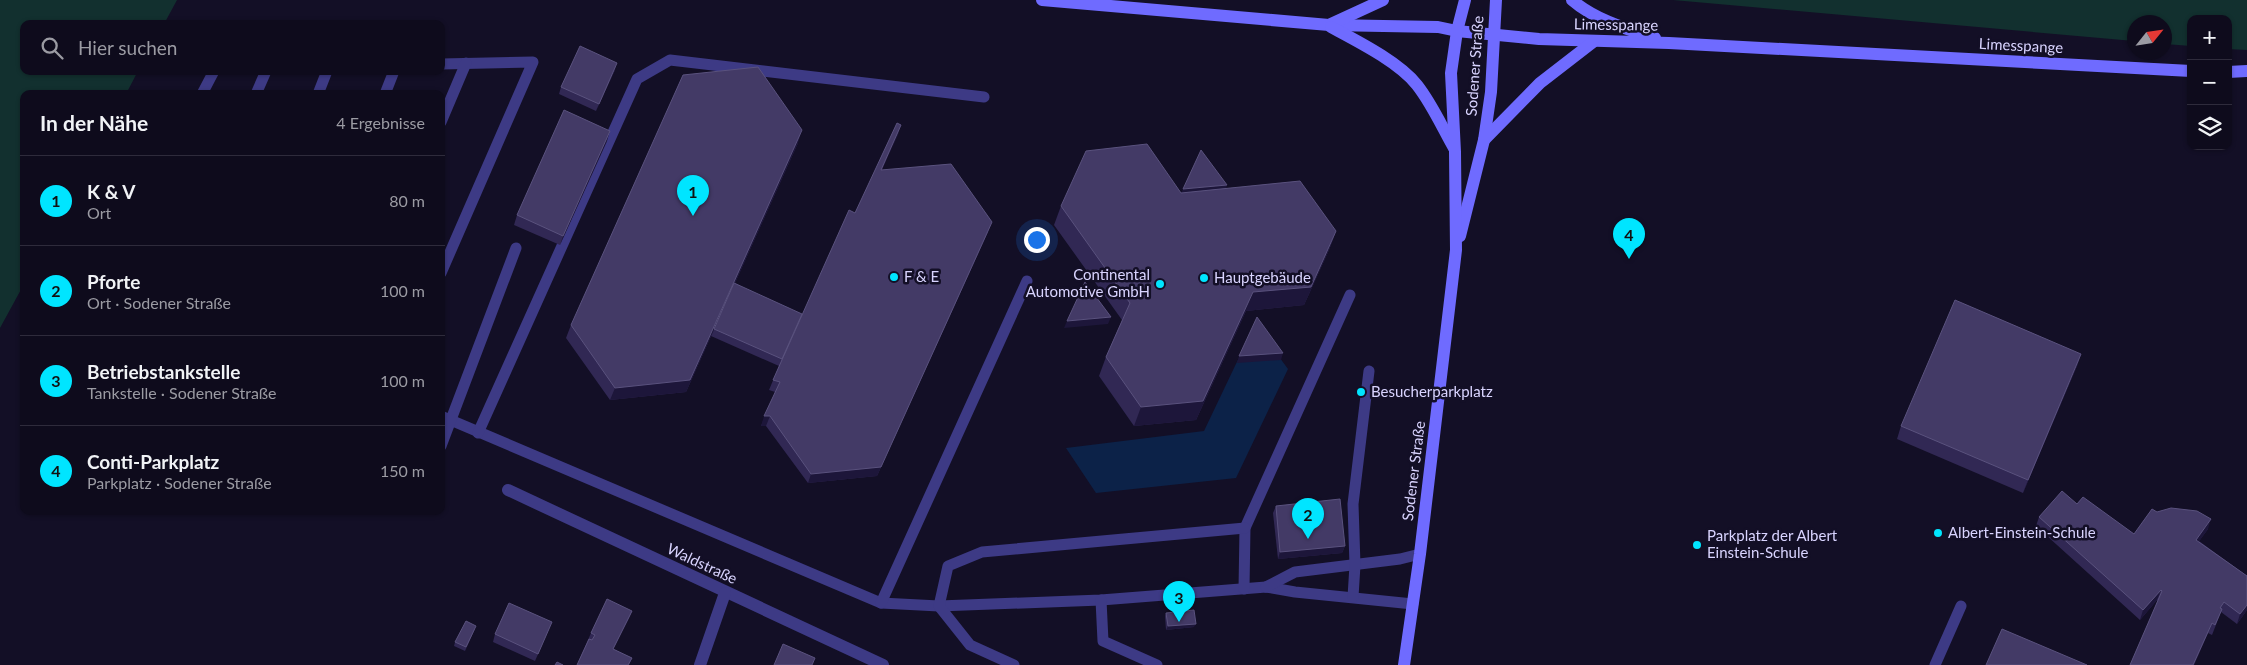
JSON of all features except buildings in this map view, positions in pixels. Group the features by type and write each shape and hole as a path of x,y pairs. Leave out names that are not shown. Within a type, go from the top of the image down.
{"main road":[{"name":"Limesspange","path":"1042,0 1329,25 1438,27 1458,32 1493,36 1593,42 1669,43 2187,71"},
{"path":"1329,25 1383,0"},
{"name":"Sodener Straße","path":"1404,665 1420,554 1456,250 1455,152 1451,72 1465,0"},
{"name":"Sodener Straße","path":"1456,250 1484,140 1491,92 1496,0"},
{"path":"1572,0 1580,7 1619,27 1669,43"},
{"path":"1329,25 1383,56 1416,83 1436,114 1455,152"},
{"path":"1484,140 1540,83 1593,42"},
{"path":"2232,72 2247,71"}],"street":[{"name":"Waldstraße","path":"508,490 725,593 883,665"},
{"path":"700,665 725,593"}],"lane":[{"path":"478,433 637,79 670,60 984,97"},
{"path":"445,64 533,62 445,263"},
{"path":"445,113 466,63"},
{"path":"204,90 212,75"},
{"path":"258,90 264,75"},
{"path":"320,90 325,75"},
{"path":"387,90 392,75"},
{"path":"516,248 446,418 881,603 940,606 1101,600 1266,587 1295,592 1413,604"},
{"path":"881,603 1027,281"},
{"path":"1244,589 1245,528 1350,295"},
{"path":"1353,597 1355,565 1353,504 1369,371"},
{"path":"1014,665 970,645 940,606 948,566 982,552 1245,528"},
{"path":"1266,587 1289,574 1400,559 1420,554"},
{"path":"1101,600 1103,641 1157,665"},
{"path":"1935,665 1961,606"}],"green space":[{"path":"0,0 177,0 166,20 20,20 20,75 136,75 128,90 20,90 20,291 0,328"},
{"path":"1673,0 2247,0 2247,50 2232,49 2232,15 2187,15 2187,46 2172,45 2172,15 2127,15 2127,40"}],"water":[{"path":"1255,324 1288,369 1236,478 1096,493 1066,448 1204,431"}],"place":[{"name":"K & V","path":"693,216"},
{"name":"Conti-Parkplatz","path":"1629,259"},
{"name":"F & E","path":"894,277"},
{"name":"Hauptgebäude","path":"1204,278"},
{"name":"Continental Automotive GmbH","path":"1160,284"},
{"name":"Besucherparkplatz","path":"1361,392"},
{"name":"Albert-Einstein-Schule","path":"1938,533"},
{"name":"Pforte","path":"1308,539"},
{"name":"Parkplatz der Albert Einstein-Schule","path":"1697,545"},
{"name":"Betriebstankstelle","path":"1179,622"}]}
